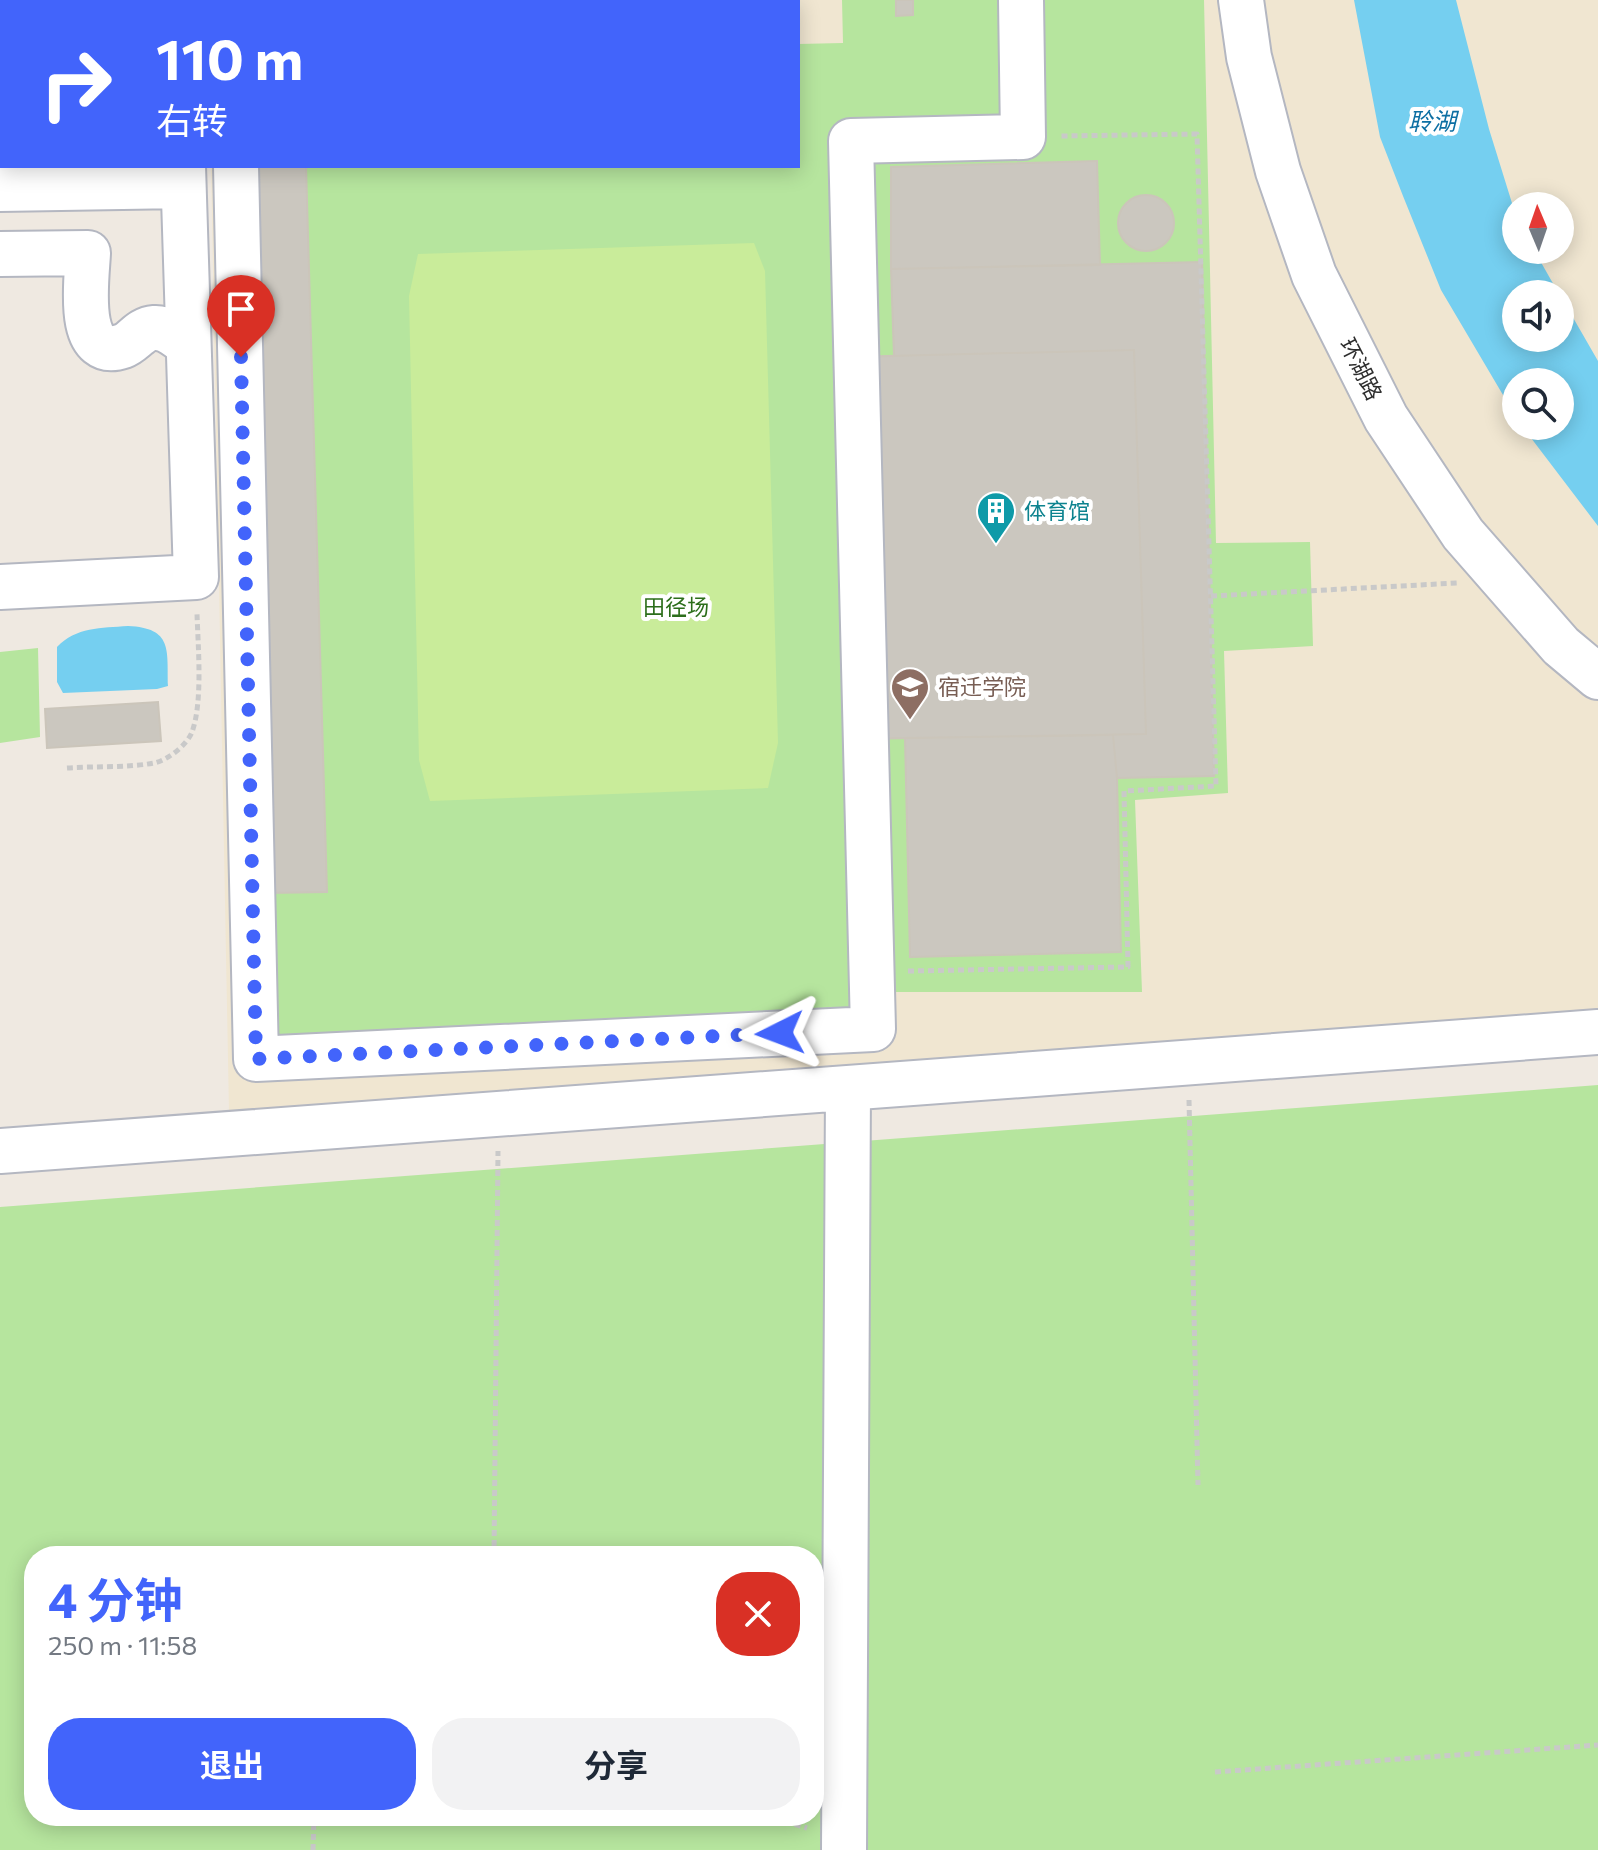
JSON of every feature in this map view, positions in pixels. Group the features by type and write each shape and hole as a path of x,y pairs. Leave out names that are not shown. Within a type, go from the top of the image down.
{"street":[{"path":"236,168 256,1059 873,1029 851,141 1023,137 1021,0"},
{"name":"环湖路","path":"1241,0 1249,57 1278,171 1314,275 1386,418 1463,534 1561,646 1598,677"},
{"path":"0,189 183,176 196,577 0,587"},
{"path":"0,254 88,253 86,317 88,330 100,344 117,348 126,346 140,333 157,327 174,333 187,344"},
{"path":"0,1151 1598,1032"},
{"path":"844,1850 848,1088"}],"path":[{"path":"871,972 1128,967 1124,791 1216,786 1197,134 1023,137"},
{"path":"67,768 157,763 181,747 191,734 198,676 196,577"},
{"path":"1211,596 1505,582"},
{"path":"1188,1063 1198,1485"},
{"path":"494,1546 499,1114"},
{"path":"1215,1772 1598,1745"},
{"path":"313,1850 314,1826"}],"shaded area":[{"name":"田径场","path":"800,0 1598,0 1598,1015 229,1112 211,168 800,168"}],"green space":[{"name":"田径场","path":"842,0 1204,0 1216,543 1310,542 1313,646 1224,651 1228,793 1135,800 1142,992 893,992 894,1039 245,1071 224,168 800,168 800,44 843,43"},
{"path":"754,243 765,271 778,743 768,788 430,801 419,760 409,296 418,254"},
{"path":"38,648 40,737 0,743 0,652"},
{"path":"1598,1085 1598,1850 0,1850 0,1207"}],"water":[{"name":"聆湖","path":"1354,0 1456,0 1509,192 1502,192 1502,264 1542,264 1551,280 1502,280 1502,352 1574,352 1574,319 1598,361 1598,526 1533,440 1574,440 1574,368 1502,368 1502,393 1441,290 1380,137"},
{"path":"128,626 153,631 160,636 167,652 168,686 63,693 57,682 57,647 81,632"}],"building":[{"path":"896,0 913,0 913,15 896,16"},
{"path":"1097,161 1100,265 891,269 891,167"},
{"path":"249,168 306,168 327,892 270,893"},
{"path":"1146,195 1166,203 1174,223 1166,243 1146,251 1126,243 1118,223 1126,203"},
{"path":"1202,262 1214,776 1117,778 1121,952 910,957 905,738 857,739 848,357 894,356 891,269"},
{"name":"体育馆","path":"1134,350 1146,734 857,739 848,357"},
{"path":"158,702 161,741 47,748 45,709"},
{"path":"1113,735 1117,778 1121,952 910,957 905,738"}],"place":[{"name":"体育馆","path":"996,545"},
{"name":"宿迁学院","path":"910,721"}],"route":[{"path":"241,357 256,1059 780,1033"}]}
